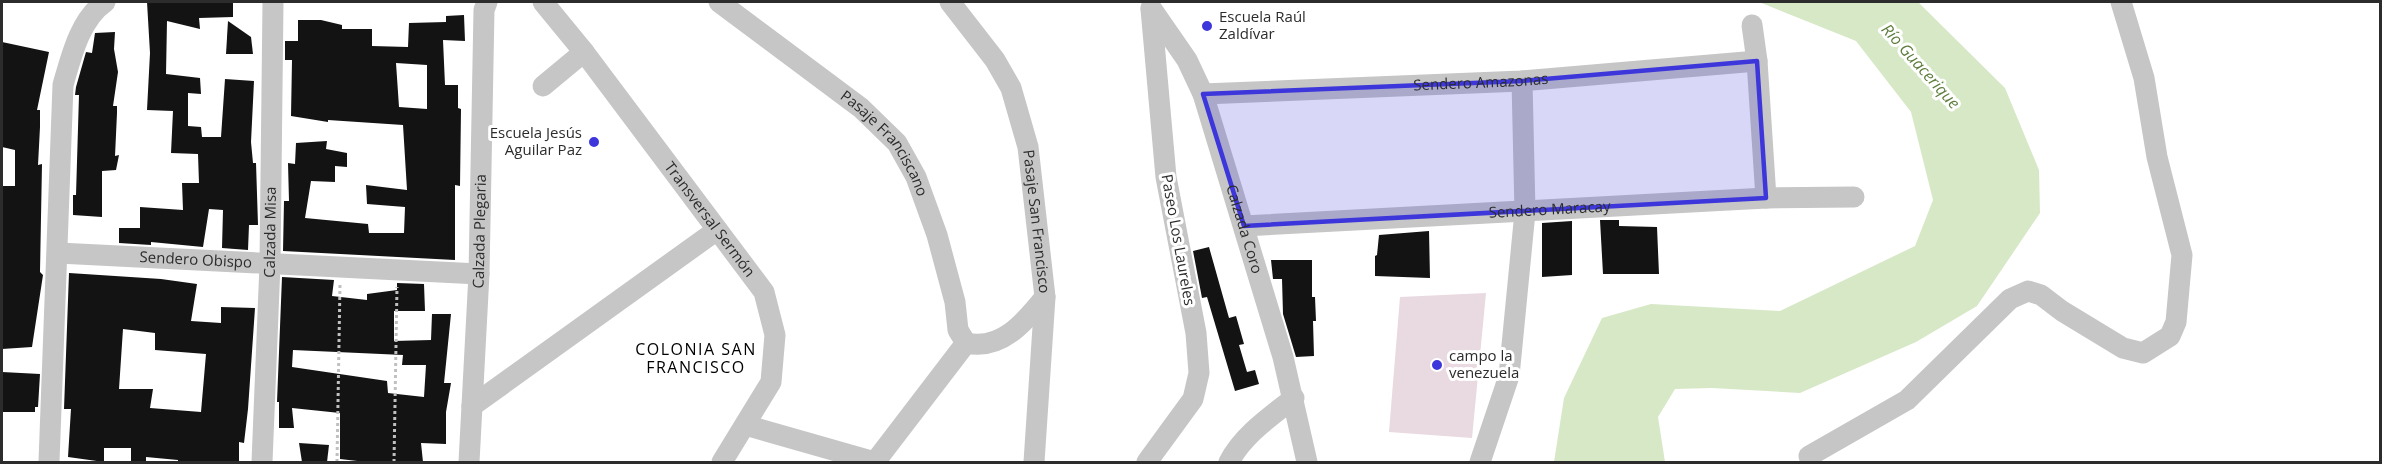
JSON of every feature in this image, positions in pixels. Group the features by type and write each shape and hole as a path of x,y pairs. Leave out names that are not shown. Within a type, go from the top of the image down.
{"street":[{"path":"49,462 63,85 75,44 98,6 105,2"},
{"name":"Calzada Misa","path":"262,462 270,264 273,2"},
{"name":"Calzada Plegaria","path":"469,462 479,274 484,10 487,2"},
{"name":"Transversal Sermón","path":"543,2 584,52 764,292 775,335 771,382 722,462"},
{"name":"Pasaje Franciscano","path":"719,2 861,108 897,143 916,177 937,235 955,302 958,330 966,343"},
{"name":"Pasaje San Francisco","path":"950,2 994,60 1011,88 1028,147 1045,297 1034,462"},
{"path":"1809,456 1907,400 2010,299 2028,291 2041,295 2062,311 2122,348 2143,353 2170,336 2176,322 2182,255 2157,157 2144,78 2121,2"},
{"name":"Calzada Coro","path":"1150,4 1187,60 1203,93 1294,398 1307,462"},
{"name":"Paseo Los Laureles","path":"1147,462 1193,399 1199,373 1196,333 1166,177 1150,4"},
{"path":"1752,25 1758,61 1766,198"},
{"path":"543,86 584,52"},
{"name":"Sendero Amazonas","path":"1203,93 1522,81 1758,61"},
{"path":"1479,462 1509,375 1525,212 1522,81"},
{"name":"Sendero Maracay","path":"1244,226 1766,198 1854,197"},
{"path":"472,406 717,230"},
{"name":"Sendero Obispo","path":"58,254 479,274"},
{"path":"745,425 875,462 966,343 982,347 1007,335 1027,319 1045,297"},
{"path":"1229,462 1236,449 1250,435 1294,398"}],"path":[{"path":"337,462 340,268"},
{"path":"394,462 397,270"}],"highlighted area":[{"path":"1757,61 1766,198 1244,226 1203,94 1522,81"}],"shaded area":[{"name":"campo la venezuela","path":"1486,293 1472,438 1389,432 1400,297"}],"water":[{"name":"Río Guacerique","path":"1759,2 1918,2 2005,88 2039,170 2040,213 1977,306 1916,342 1800,393 1712,388 1675,389 1658,417 1665,462 1554,462 1564,398 1602,318 1651,304 1780,311 1915,246 1933,200 1911,112 1856,41"}],"building":[{"path":"147,2 233,2 233,17 199,18 200,29 167,21 166,74 200,78 201,94 188,93 188,126 201,127 202,137 221,137 225,79 254,81 251,142 253,163 256,163 258,225 249,225 248,250 222,248 223,210 209,209 203,247 151,242 151,245 119,243 119,228 140,228 140,207 183,210 182,183 199,183 198,154 171,153 173,111 147,110 150,53"},
{"path":"464,15 465,41 443,40 445,85 458,85 458,108 461,109 460,186 455,185 455,260 283,251 284,201 289,201 288,163 295,164 296,143 327,141 326,149 347,153 347,167 335,166 335,182 311,181 305,218 368,224 369,233 404,233 405,207 367,204 366,185 407,190 403,125 328,120 328,122 291,116 292,60 285,60 285,41 298,41 298,20 321,20 342,25 342,29 372,29 372,46 408,47 409,23 446,22 446,16","holes":["396,63 427,65 427,109 399,107"]},
{"path":"228,21 251,37 253,54 226,54"},
{"path":"115,32 114,49 118,72 113,106 117,106 115,156 119,155 116,170 102,171 102,217 73,215 73,195 76,195 79,95 75,95 76,87 86,52 92,53 95,33"},
{"path":"2,42 49,52 37,110 40,110 38,165 42,164 40,272 43,275 32,347 2,349 2,186 15,186 15,150 2,147"},
{"path":"1600,220 1619,220 1619,226 1657,227 1659,274 1603,274"},
{"path":"1572,221 1572,275 1542,277 1542,223"},
{"path":"1429,231 1430,278 1375,276 1375,256 1379,235"},
{"path":"1209,247 1229,318 1236,316 1244,344 1239,345 1247,372 1255,370 1259,384 1235,391 1207,297 1202,298 1193,251"},
{"path":"1271,260 1312,260 1312,297 1315,297 1316,321 1313,321 1314,356 1296,357 1283,314 1282,279 1273,279"},
{"path":"69,273 161,279 197,284 191,321 221,323 221,307 255,308 248,409 244,443 239,442 239,462 178,462 178,460 146,457 146,462 131,462 131,448 104,448 104,462 68,457 71,409 64,409","holes":["123,329 155,333 155,350 206,354 201,412 150,408 153,389 119,389"]},
{"path":"282,277 334,280 332,296 367,300 367,294 397,290 397,283 424,284 425,311 394,311 394,341 431,340 432,314 451,314 444,383 451,383 446,412 446,444 421,443 423,462 366,462 340,459 340,413 292,408 294,428 279,428 279,402 277,402","holes":["293,350 403,355 402,365 426,365 424,397 388,393 387,381 292,367"]},
{"path":"2,372 40,374 38,407 35,407 35,412 2,412"},
{"path":"299,443 329,445 327,462 302,462"}],"place":[{"name":"Escuela Raúl Zaldívar","path":"1207,26"},
{"name":"Escuela Jesús Aguilar Paz","path":"594,142"},
{"name":"campo la venezuela","path":"1437,365"}],"district":[{"name":"COLONIA SAN FRANCISCO","path":"696,358"}]}
